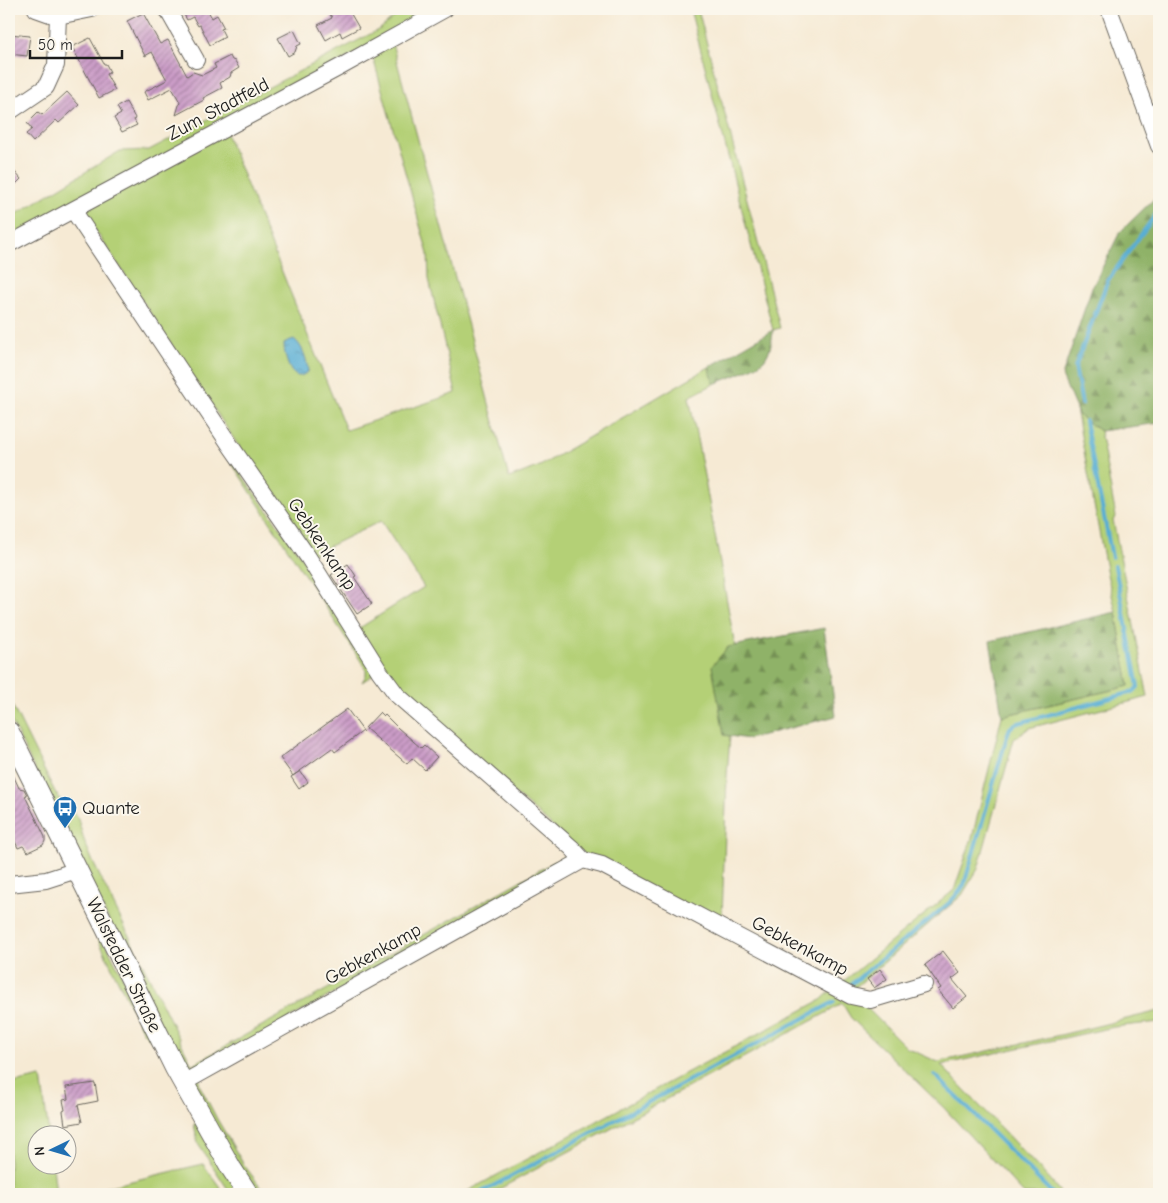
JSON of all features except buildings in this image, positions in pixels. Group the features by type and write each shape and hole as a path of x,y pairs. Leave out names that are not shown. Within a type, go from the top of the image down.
{"main road":[{"name":"Walstedder Straße","path":"9,732 183,1083 231,1168 248,1194"}],"street":[{"path":"36,9 58,16 92,9"},
{"path":"167,9 196,60"},
{"name":"Zum Stadtfeld","path":"9,244 445,9"},
{"path":"1109,9 1159,146"},
{"path":"9,112 46,87 56,66 58,16"},
{"name":"Gebkenkamp","path":"73,210 230,445 308,557 380,672 397,695 572,848 583,860 602,865 851,996 870,1000 924,984"},
{"name":"Gebkenkamp","path":"183,1083 583,860"},
{"path":"9,884 46,880 77,870"}],"green space":[{"path":"404,9 438,9 9,240 9,216 18,213 120,151 149,150 380,29"},
{"path":"690,9 698,9 780,328 773,330"},
{"path":"392,43 509,478 540,466 709,367 714,384 689,397 735,646 728,648 724,735 730,736 722,918 732,928 584,854 399,692 358,629 424,587 381,521 311,555 84,213 86,208 226,133 346,430 456,393 429,279 428,254 372,54"},
{"path":"1159,194 1159,423 1100,431 1079,416 1062,376 1091,290 1120,232"},
{"path":"773,330 770,349 764,360 748,370 714,384 709,367"},
{"path":"1076,409 1079,416 1100,431 1116,517 1113,520 1148,697 1029,728 1014,739 978,869 962,895 851,991 839,985 954,890 972,838 1002,716 1129,686"},
{"path":"218,442 321,584 377,672 362,682 366,675 366,669"},
{"path":"1116,612 1129,686 1002,716 990,641"},
{"path":"824,628 836,716 748,739 724,735 712,666 728,647"},
{"path":"9,699 55,792 78,819 93,862 192,1065 568,854 572,859 191,1074 182,1069 9,717"},
{"path":"72,876 158,1047 143,1032 81,904"},
{"path":"832,990 860,1001 907,1048 938,1062 1159,1011 1159,1022 1114,1027 941,1065 1052,1182 1060,1192 1058,1194 1024,1194 944,1108 851,1018 842,1003 490,1194 462,1194 821,1000"},
{"path":"200,1076 199,1084 217,1119 244,1165 266,1194 254,1194 191,1084"},
{"path":"41,1077 48,1126 28,1126 28,1176 54,1176 56,1194 9,1194 9,1084"},
{"path":"196,1123 241,1194 231,1194 198,1144 194,1124"},
{"path":"203,1164 225,1194 77,1194"}],"water":[{"path":"294,339 302,349 308,371 298,376 293,373 287,363 284,344"}],"waterway":[{"path":"1082,404 1075,367 1108,280 1159,210"},
{"path":"1085,421 1112,557"},
{"path":"849,986 949,903 964,885 1010,728 1015,724 1129,693 1138,687 1115,566"},
{"path":"478,1194 834,1002"},
{"path":"935,1075 1053,1194"}],"place":[{"name":"Quante","path":"65,829"}]}
